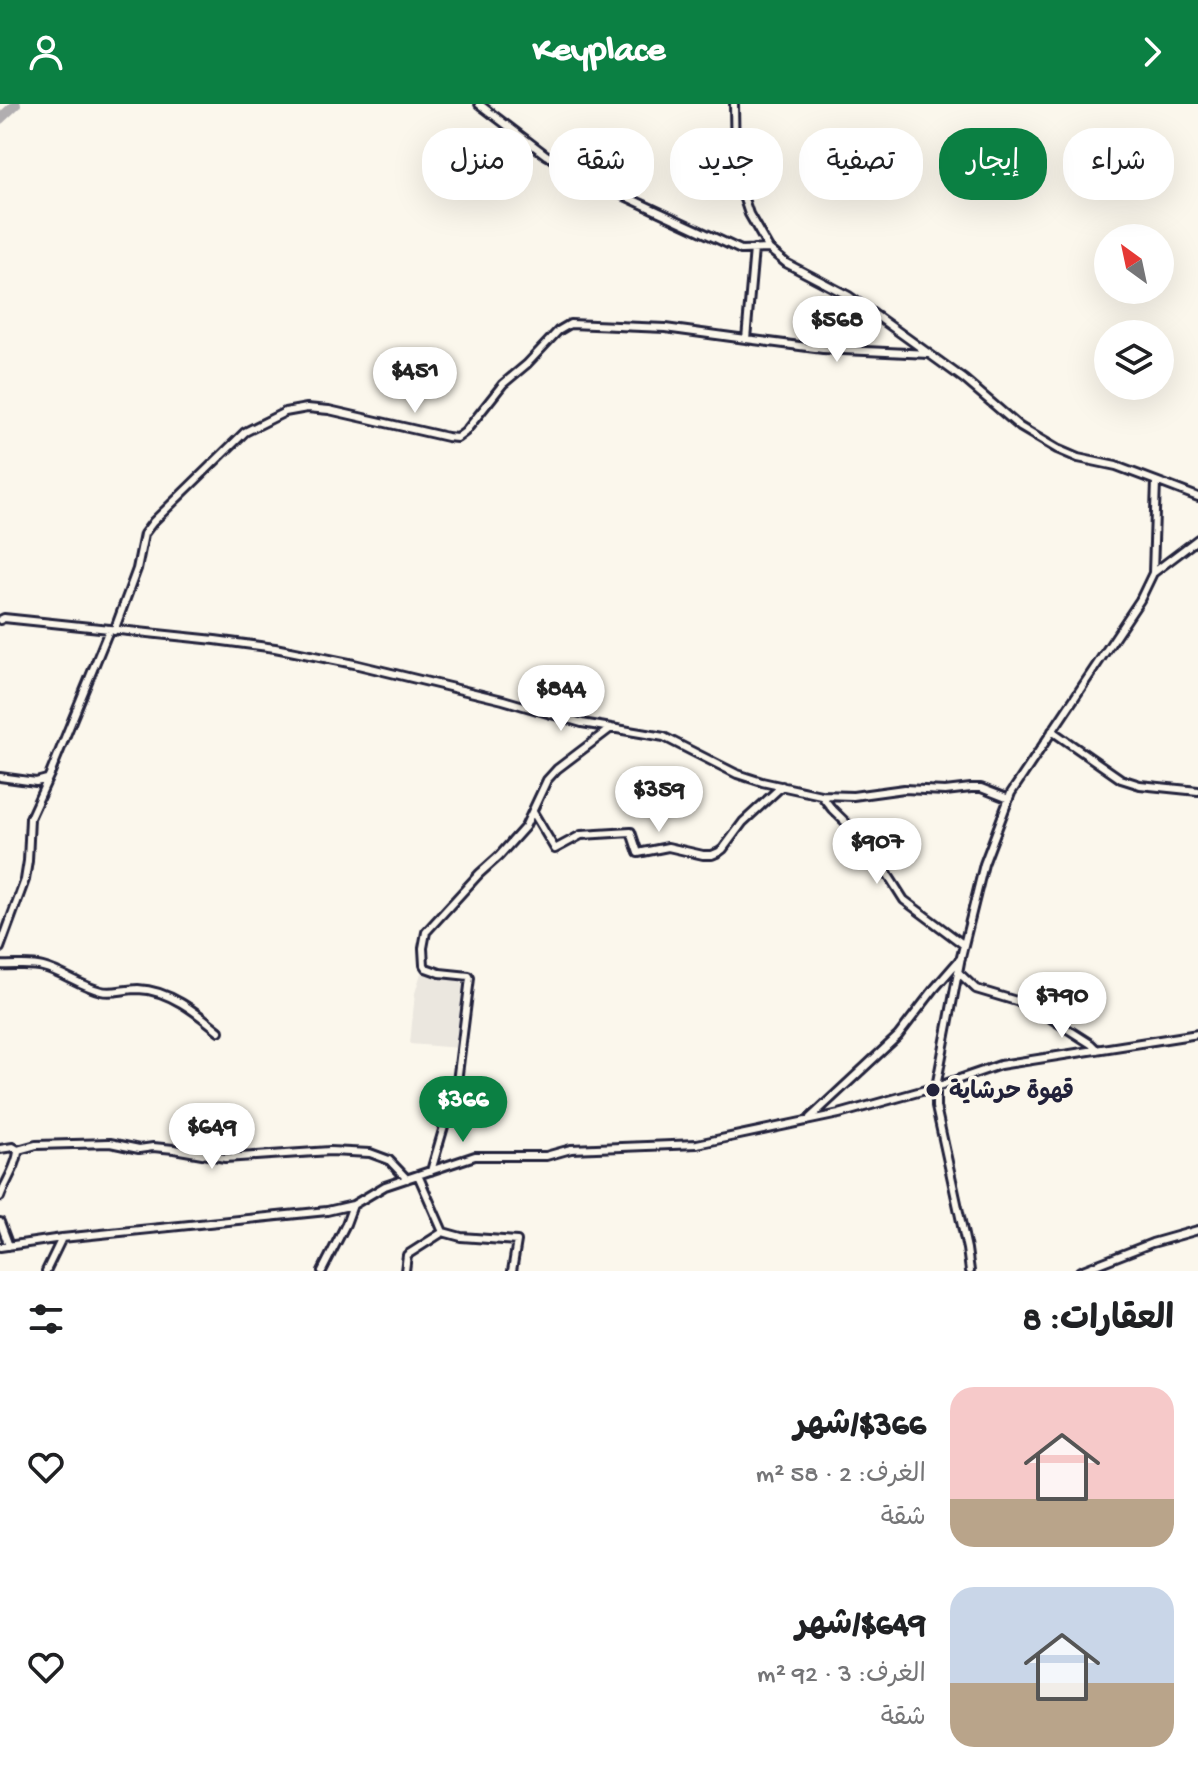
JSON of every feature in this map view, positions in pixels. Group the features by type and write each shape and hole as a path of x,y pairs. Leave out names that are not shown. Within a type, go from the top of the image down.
{"street":[{"path":"479,104 546,155 599,184 741,250 769,249"},
{"path":"734,104 735,161 740,187 749,214 769,249 786,263 849,296 964,379 1020,427 1057,449 1078,458 1116,466 1198,497"},
{"path":"746,339 754,249"},
{"path":"0,948 25,880 30,818 137,569 144,534 245,432 285,412 307,408 457,438 503,384 566,325 665,328 823,349 929,354"},
{"path":"970,1271 936,1107 936,1087 961,957 984,864 1009,799 1140,600 1153,573 1156,481"},
{"path":"1153,573 1198,539"},
{"path":"0,620 215,640 354,664 503,700 582,723 664,737 737,774 821,795 981,788 1009,799"},
{"path":"431,1171 457,1082 470,978 426,968 423,948 426,932 525,827 547,780 611,728"},
{"path":"1052,731 1121,779 1140,785 1198,791"},
{"path":"0,777 36,782 47,779"},
{"path":"533,812 555,849 581,835 631,832 638,853 668,847 712,855 723,849 743,822 782,786"},
{"path":"821,795 869,845 904,900 964,945"},
{"path":"807,1121 898,1036 961,957"},
{"path":"0,965 46,968 107,992 140,989 152,992 194,1010 219,1031"},
{"path":"958,972 976,989 1023,1003 1097,1050"},
{"path":"0,1247 327,1211 353,1205 385,1186 475,1156 546,1156 571,1149 697,1144 807,1121 936,1087 1000,1065 1198,1034"},
{"path":"0,1149 110,1143 225,1158 330,1151 370,1153 389,1160 407,1179"},
{"path":"0,1197 18,1157 18,1150"},
{"path":"418,1175 443,1232"},
{"path":"322,1271 353,1205"},
{"path":"0,1222 9,1246"},
{"path":"1080,1271 1152,1243 1198,1230"},
{"path":"405,1271 407,1255 443,1232 461,1237 517,1241 512,1271"},
{"path":"46,1271 62,1238"}],"shaded area":[{"path":"421,973 465,978 459,1048 410,1044 415,993"}],"waterway":[{"path":"0,119 16,104"}],"place":[{"name":"قهوة حرشاية","path":"933,1090"}]}
